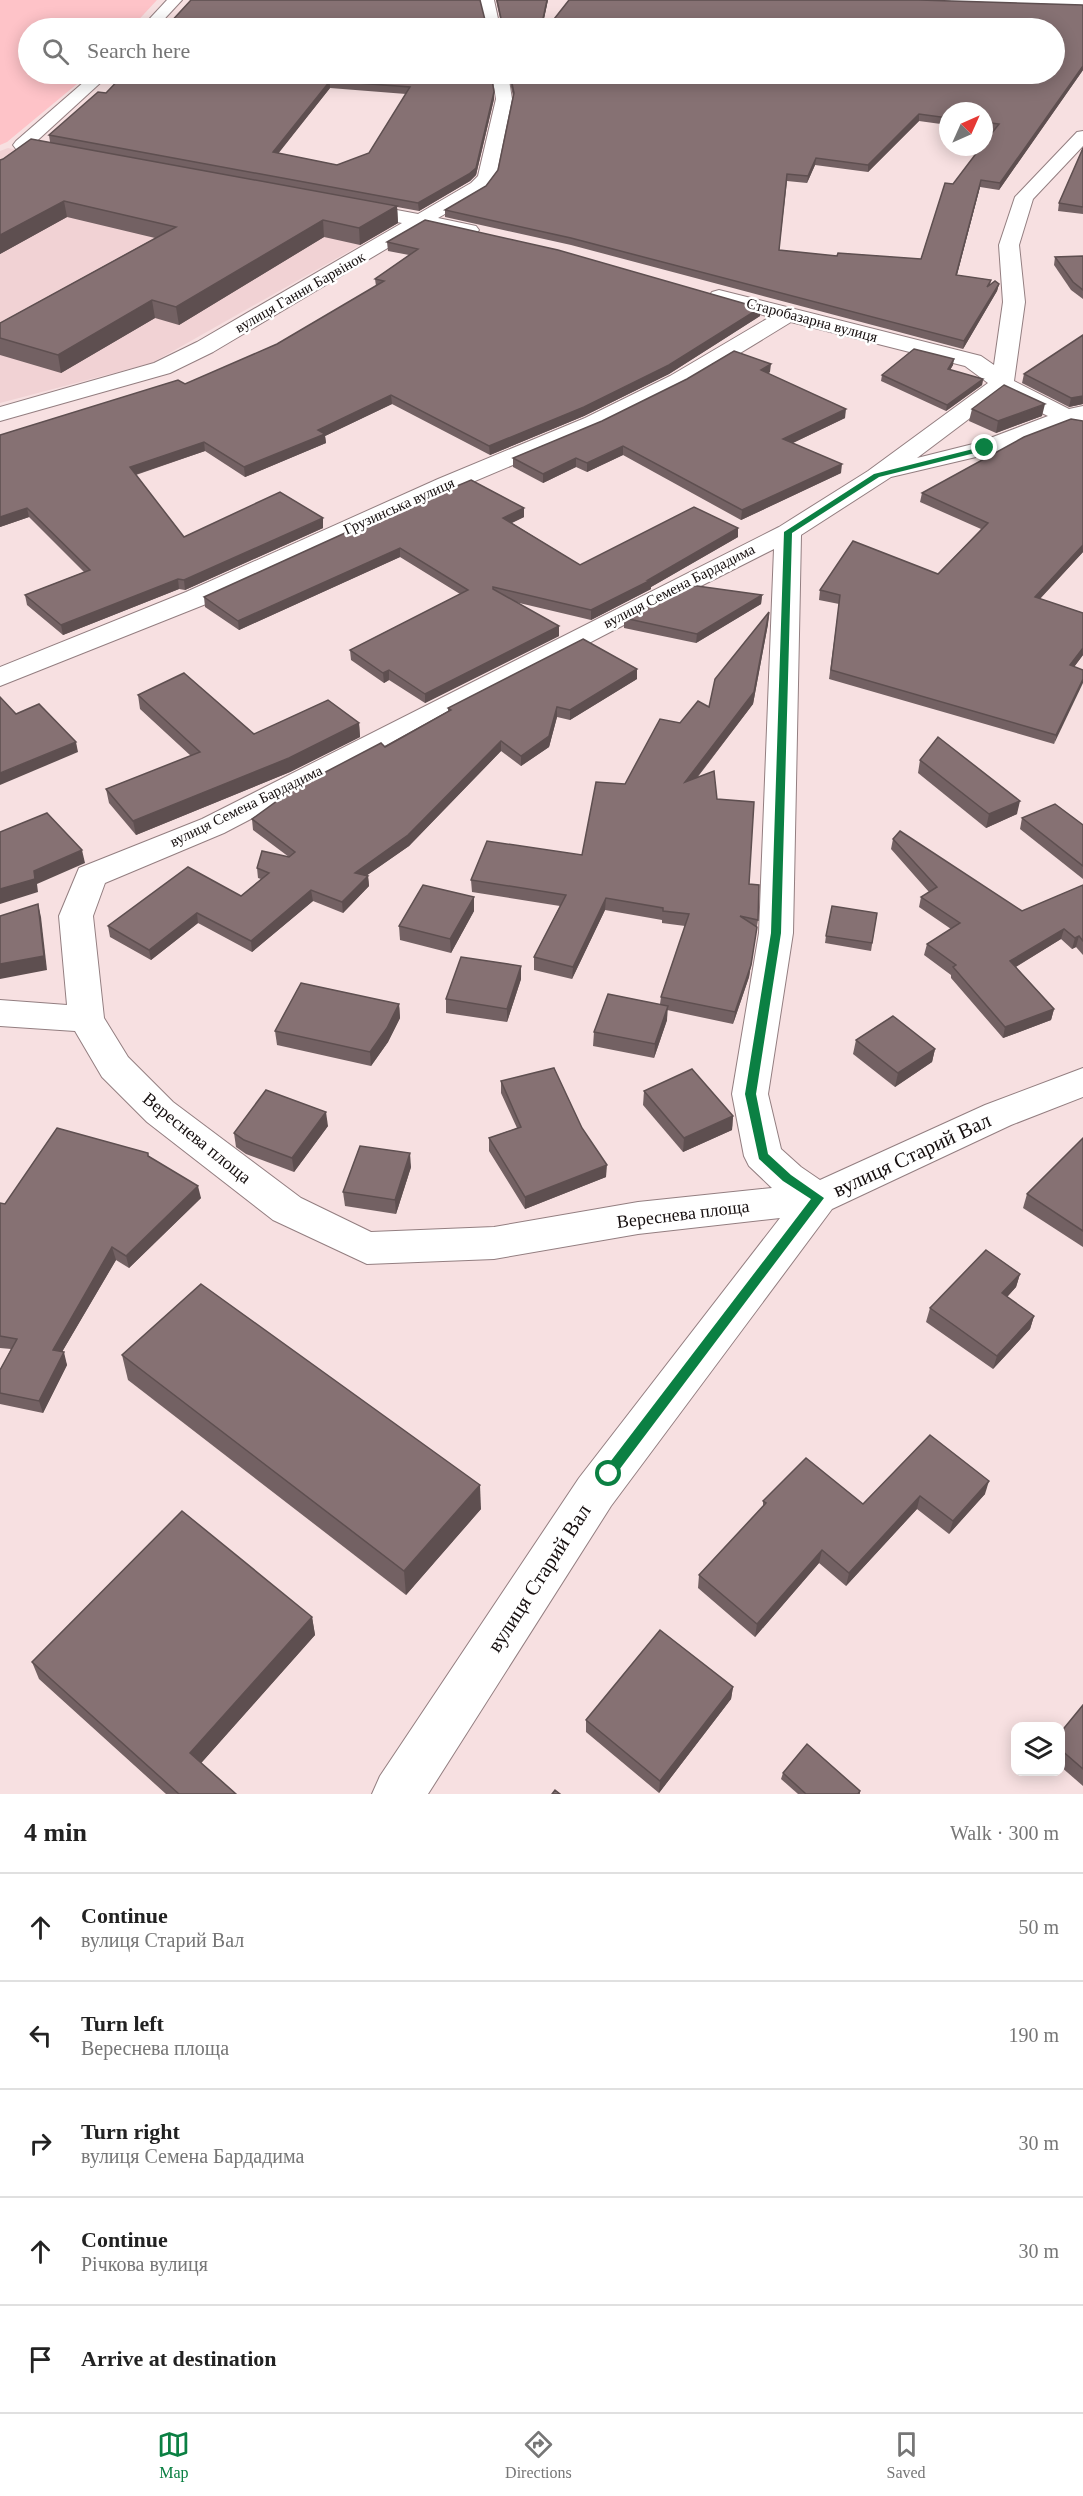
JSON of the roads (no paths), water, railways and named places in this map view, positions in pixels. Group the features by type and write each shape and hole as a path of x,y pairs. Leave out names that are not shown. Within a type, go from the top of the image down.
{"street":[{"path":"158,18 175,0"},
{"path":"488,0 491,18"},
{"path":"919,0 1083,4"},
{"path":"46,149 22,145 91,84"},
{"name":"вулиця Ганни Барвінок","path":"0,414 162,368 205,346 478,188 487,177 504,99 502,84"},
{"path":"1002,383 1014,302 1009,245 1024,197 1083,136"},
{"path":"340,205 493,236"},
{"name":"Старобазарна вулиця","path":"697,289 788,315 973,361 988,369 1002,383 1078,417"},
{"name":"Грузинська вулиця","path":"0,677 196,598 447,484 593,423 678,381 788,315"},
{"name":"вулиця Семена Бардадима","path":"91,876 213,826 604,624 788,532 877,476 1002,383"},
{"path":"877,476 985,448 1078,417"},
{"path":"788,532 776,933 750,1094 763,1156 787,1178 818,1198"},
{"name":"Вереснева площа","path":"91,876 76,916 86,1019 115,1067 160,1112 287,1209 367,1248 494,1243 638,1218 818,1198"},
{"path":"0,1013 86,1019"},
{"name":"вулиця Старий Вал","path":"398,1794 595,1492 818,1198 999,1115 1083,1082"}]}
